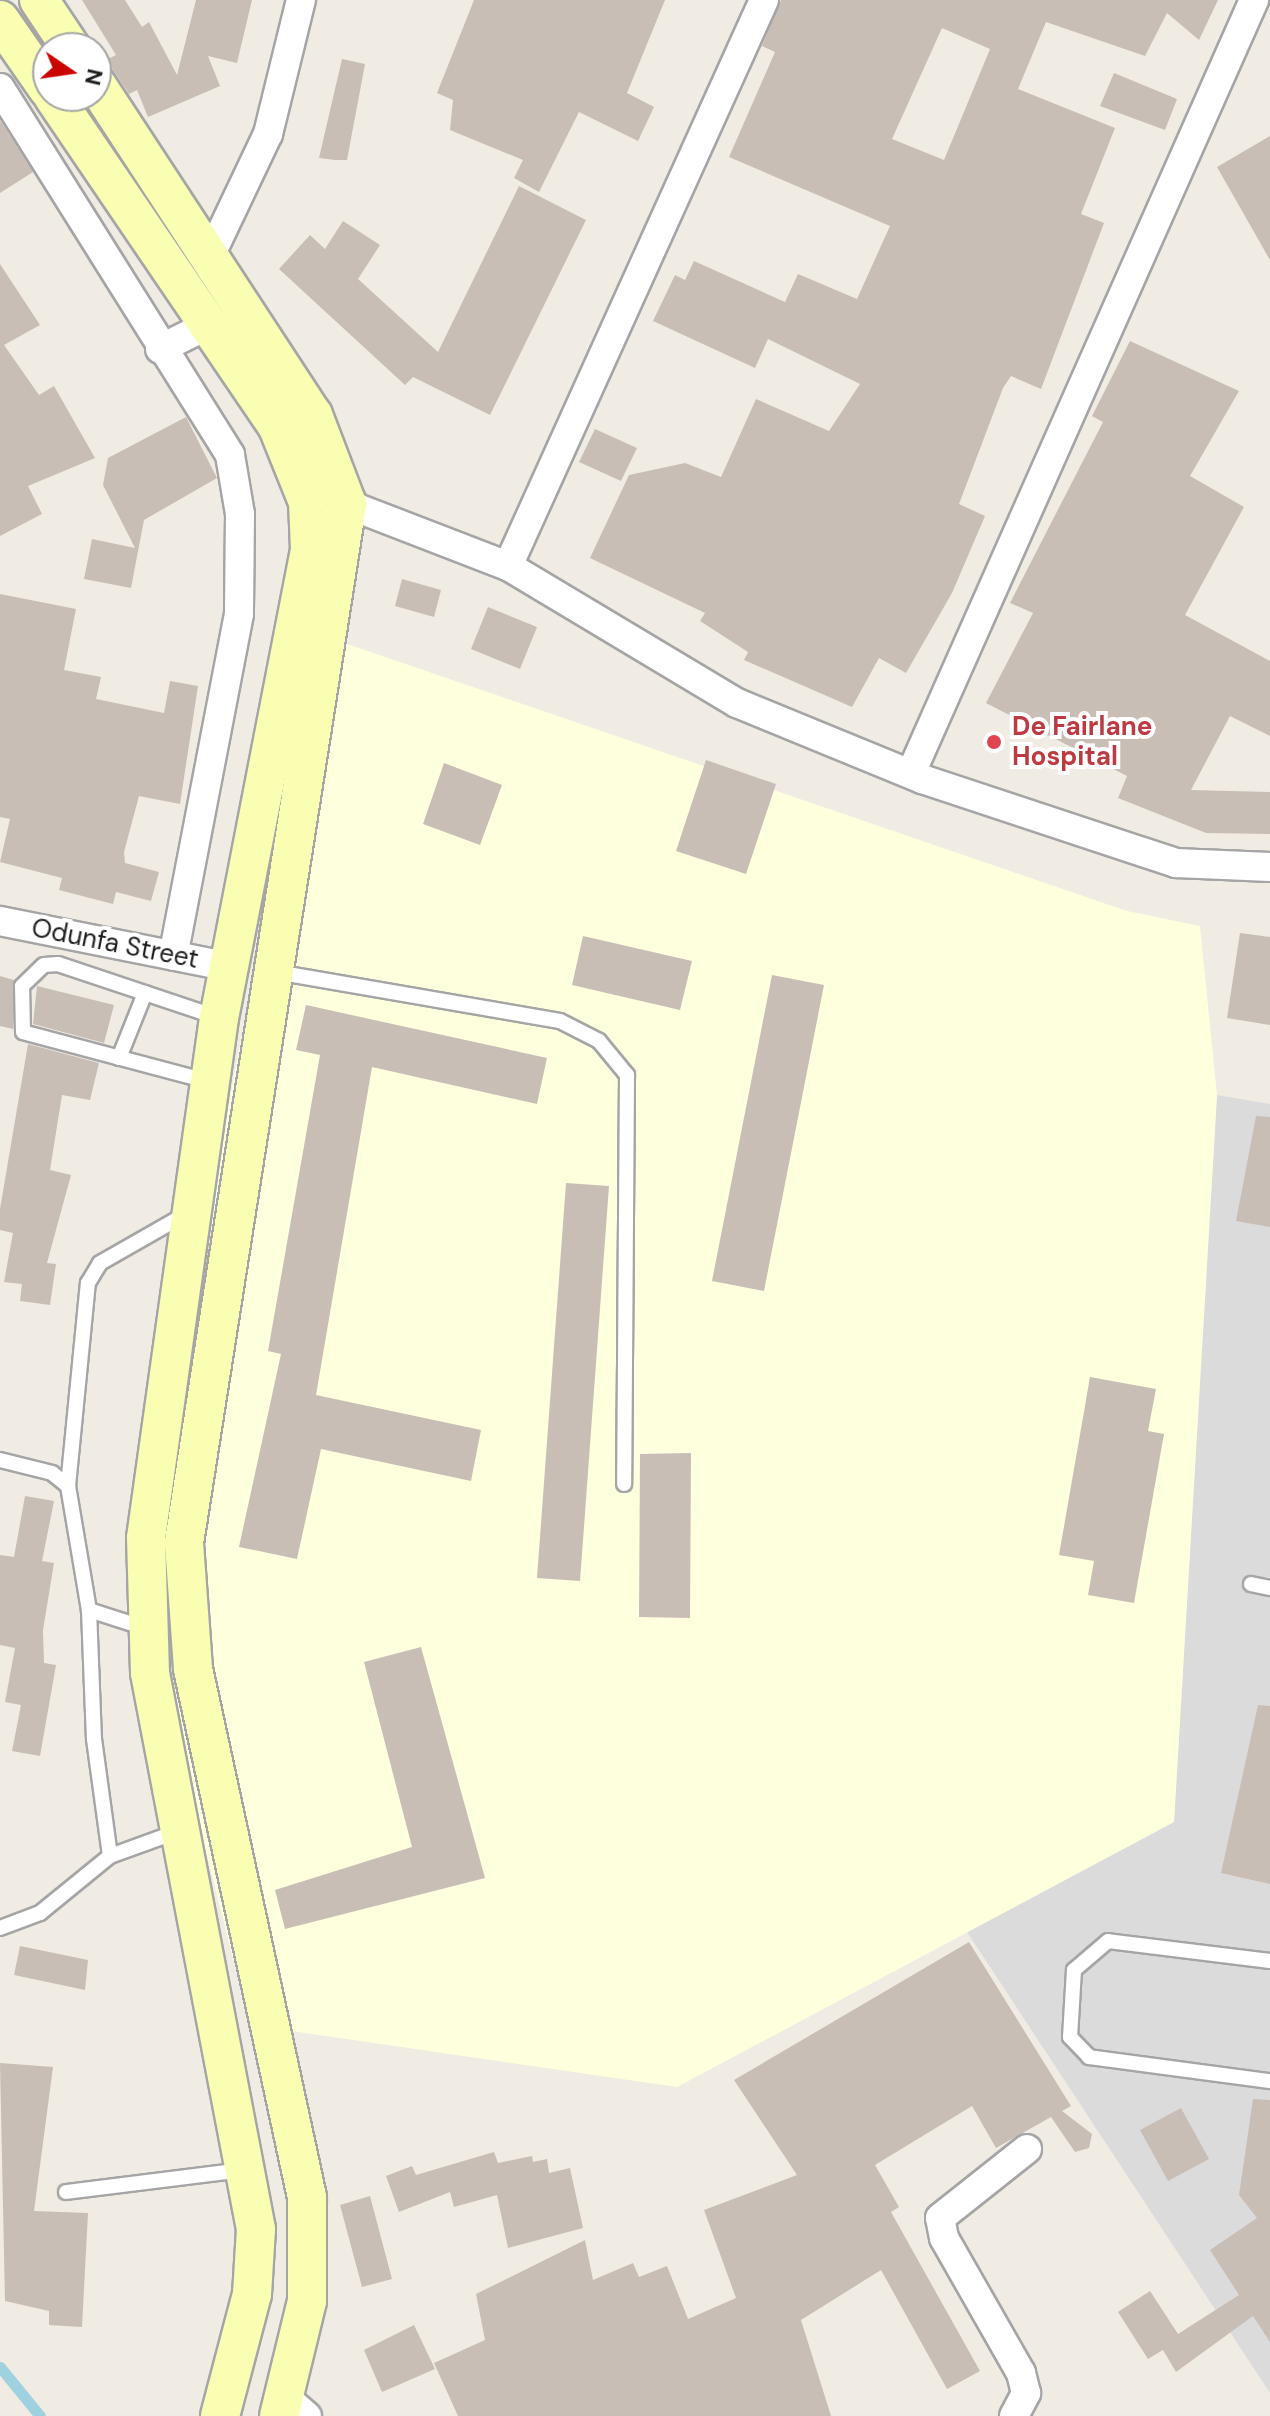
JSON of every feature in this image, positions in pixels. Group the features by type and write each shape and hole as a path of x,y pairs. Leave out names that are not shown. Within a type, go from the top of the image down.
{"main road":[{"path":"39,0 60,32"},
{"path":"1,26 32,68"},
{"path":"112,108 211,254 313,415 347,504 184,1543 193,1669 307,2197 307,2301 290,2410"},
{"path":"64,112 212,323 298,464 310,550 219,1018 146,1538 150,1673 183,1829 256,2229 252,2294 220,2416"}],"street":[{"path":"211,254 268,134 301,0"},
{"path":"508,566 764,0"},
{"path":"922,779 911,773 1254,0"},
{"path":"0,88 160,349 230,455 240,514 239,614 173,956"},
{"path":"160,349 212,323"},
{"path":"347,504 508,566 737,703 922,779 1176,863 1270,867"},
{"name":"Odunfa Street","path":"0,921 230,967"},
{"path":"1014,2416 1026,2393 1021,2373 944,2238 940,2218 1027,2149"}],"lane":[{"path":"209,1081 23,1032 22,986 44,965 58,964 219,1018"},
{"path":"272,971 560,1021 599,1041 627,1075 624,1484"},
{"path":"119,1058 145,993"},
{"path":"110,1856 94,1739 89,1610 68,1486 88,1283 100,1263 193,1210"},
{"path":"0,1460 52,1473 68,1486"},
{"path":"1251,1584 1270,1588"},
{"path":"89,1610 149,1629"},
{"path":"0,1928 40,1913 110,1856 183,1829"},
{"path":"1270,1961 1108,1941 1074,1970 1070,2037 1089,2057 1270,2081"},
{"path":"66,2192 247,2170"}],"shaded area":[{"path":"318,634 1127,911 1200,926 1217,1095 1174,1822 677,2087 250,2025 164,1687 172,1501 229,1103"},
{"path":"1217,1095 1270,1104 1270,2393 967,1932 1174,1822"}],"building":[{"path":"82,0 125,0 142,27 149,22 177,75 196,0 252,0 237,63 208,56 220,86 148,117 137,90 129,94 112,68 112,57 116,55 112,49 112,32 102,32"},
{"path":"474,0 665,0 627,93 654,107 638,141 579,112 539,192 514,178 523,160 450,130 453,100 437,93"},
{"path":"781,0 1218,0 1199,40 1167,13 1145,56 1046,22 1018,89 1115,128 1081,214 1104,223 1041,389 1011,376 1003,388 959,504 985,516 952,593 906,673 879,658 852,707 744,660 748,652 700,621 705,613 590,558 629,475 685,463 721,477 756,399 829,431 860,384 768,339 755,368 653,321 675,275 685,280 694,261 785,302 798,274 857,299 890,226 729,157 775,52 762,46","holes":["942,28 990,49 944,160 892,139"]},
{"path":"342,59 365,64 347,160 319,158"},
{"path":"1114,73 1177,99 1165,130 1100,106"},
{"path":"0,120 33,172 0,193"},
{"path":"1270,136 1270,260 1217,167"},
{"path":"519,186 586,220 490,415 413,377 405,385 279,269 310,235 325,249 343,221 380,245 358,279 438,352"},
{"path":"0,264 40,325 4,345 39,395 54,386 95,458 28,486 42,514 0,536"},
{"path":"1130,341 1239,391 1190,476 1244,507 1185,615 1270,661 1270,736 1230,716 1191,790 1270,792 1270,834 1206,833 1118,798 1127,776 986,703 1033,613 1010,603 1103,422 1092,416"},
{"path":"186,417 217,478 144,520 131,588 84,579 92,539 135,548 103,485 108,458"},
{"path":"595,429 637,448 621,481 579,462"},
{"path":"402,579 441,590 434,617 395,606"},
{"path":"0,594 76,609 64,670 101,677 96,699 164,713 170,681 198,686 180,804 139,796 124,852 125,863 159,872 151,901 116,892 113,904 59,890 62,878 0,862 10,819 0,817"},
{"path":"488,607 537,627 520,669 471,649"},
{"path":"706,760 776,784 746,874 676,851"},
{"path":"444,763 502,785 480,845 423,824"},
{"path":"1240,933 1270,937 1270,1025 1227,1018"},
{"path":"583,936 692,961 680,1010 572,985"},
{"path":"772,975 824,985 764,1291 712,1281"},
{"path":"0,976 14,980 13,1029 0,1026"},
{"path":"37,986 114,1005 104,1043 33,1024"},
{"path":"306,1005 547,1058 537,1104 372,1067 316,1395 481,1430 471,1481 321,1449 297,1559 239,1547 281,1354 268,1351 320,1055 296,1050"},
{"path":"28,1044 99,1063 90,1100 62,1095 50,1170 71,1175 47,1263 56,1264 50,1305 20,1301 22,1284 4,1282 13,1233 0,1230 0,1209"},
{"path":"1256,1116 1270,1117 1270,1227 1236,1221"},
{"path":"566,1183 609,1186 580,1581 537,1578"},
{"path":"1090,1377 1156,1389 1148,1431 1164,1434 1134,1603 1088,1595 1094,1561 1059,1555"},
{"path":"691,1453 690,1618 639,1617 640,1454"},
{"path":"25,1496 54,1501 42,1561 54,1563 43,1630 44,1663 56,1665 40,1756 12,1751 21,1705 5,1702 15,1648 0,1645 0,1555 14,1557"},
{"path":"421,1647 485,1878 285,1929 275,1890 412,1847 364,1662"},
{"path":"1258,1705 1270,1706 1270,1884 1221,1873"},
{"path":"969,1942 1071,2106 1062,2111 1092,2134 1089,2148 1075,2152 1051,2117 996,2148 972,2106 875,2165 899,2207 891,2212 980,2371 947,2389 881,2270 801,2320 831,2416 458,2416 434,2363 485,2340 476,2294 585,2240 593,2280 633,2263 639,2277 667,2266 688,2319 736,2298 704,2210 797,2175 734,2080"},
{"path":"20,1946 88,1960 85,1990 14,1975"},
{"path":"0,2063 53,2067 34,2211 88,2213 82,2327 49,2325 49,2311 5,2301"},
{"path":"1253,2099 1270,2100 1270,2342 1253,2316 1176,2372 1163,2350 1148,2359 1118,2312 1150,2291 1178,2334 1239,2295 1210,2250 1257,2218 1239,2195"},
{"path":"1181,2108 1209,2159 1168,2181 1140,2130"},
{"path":"494,2152 498,2163 532,2156 533,2162 547,2159 549,2173 570,2168 583,2228 508,2248 497,2195 454,2207 450,2192 399,2212 386,2176 412,2166 416,2175"},
{"path":"370,2196 392,2279 362,2287 340,2205"},
{"path":"414,2325 435,2369 382,2392 364,2350"}],"waterway":[{"path":"0,2367 40,2416"}],"place":[{"name":"De Fairlane Hospital","path":"994,742"}]}
